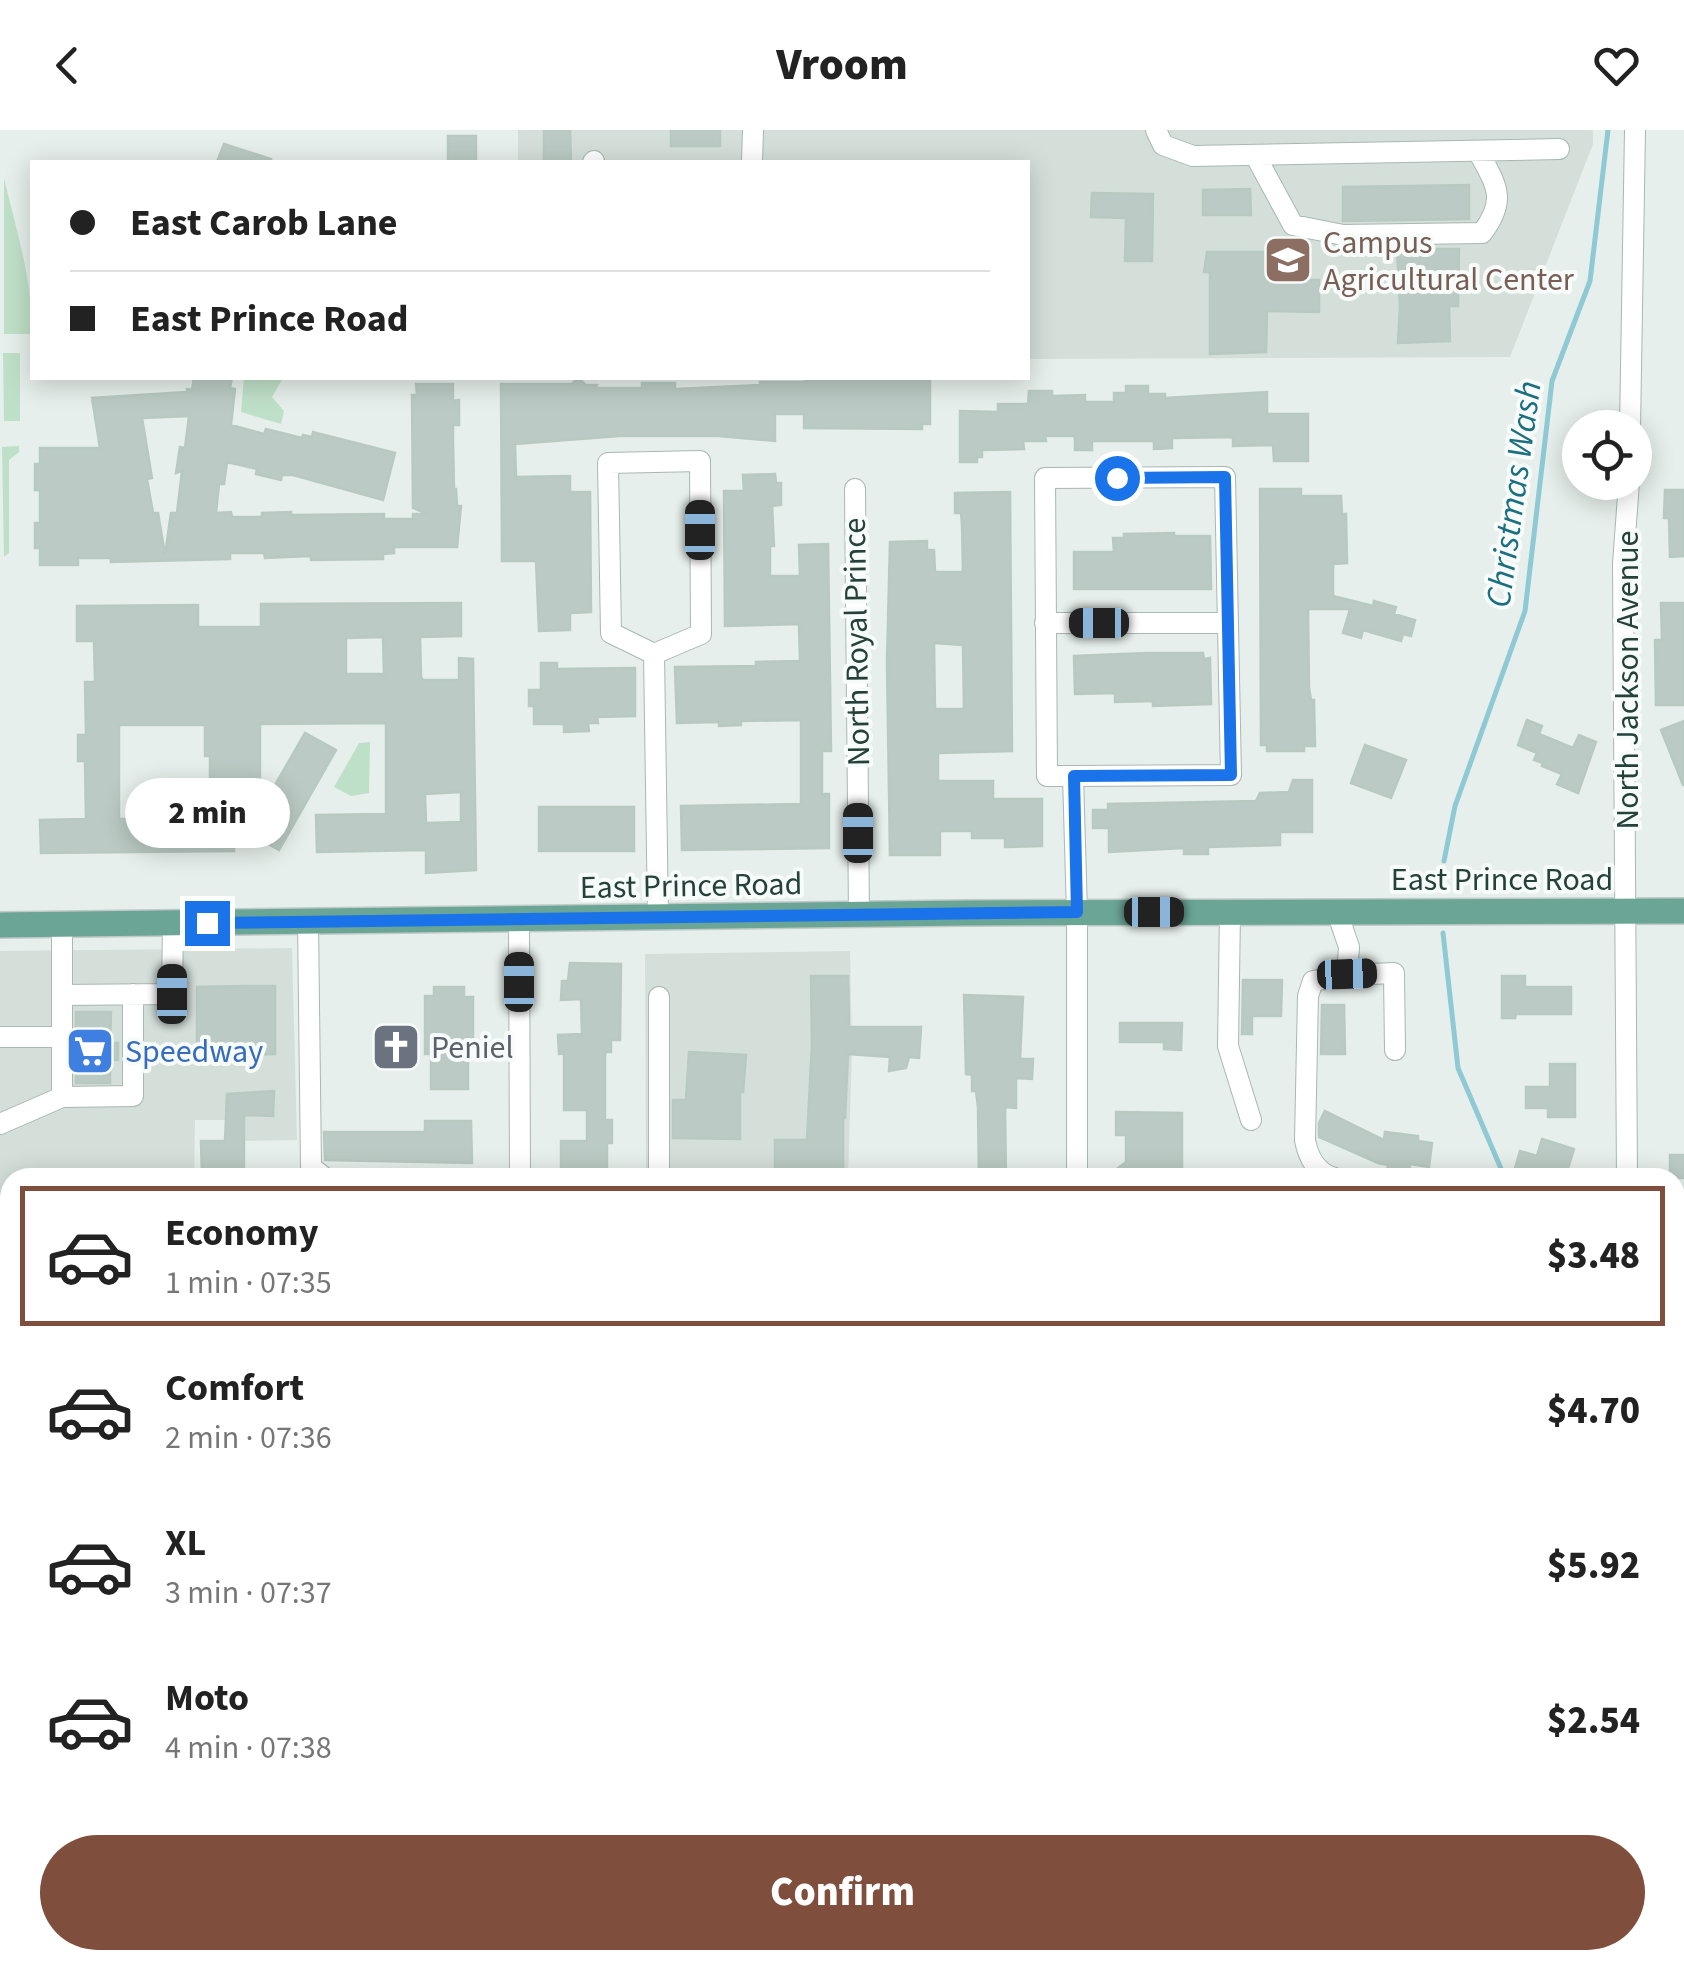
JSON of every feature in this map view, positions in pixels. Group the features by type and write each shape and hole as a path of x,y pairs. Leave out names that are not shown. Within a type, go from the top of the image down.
{"main road":[{"name":"East Prince Road","path":"0,924 1077,912 1684,911"}],"street":[{"path":"752,160 753,130"},
{"path":"1156,130 1162,145 1193,156 1559,149"},
{"path":"1630,410 1634,130"},
{"path":"1255,155 1293,225 1343,235 1482,233 1496,214 1496,187 1478,151"},
{"path":"700,461 701,634 654,654 612,634 608,463 700,461"},
{"path":"1225,477 1228,622 1231,775 1048,776 1045,478 1225,477"},
{"name":"North Royal Prince","path":"854,489 859,914"},
{"name":"North Jackson Avenue","path":"1627,1168 1623,564 1628,500"},
{"path":"1045,623 1228,622"},
{"path":"654,654 658,918"},
{"path":"1074,776 1077,1168"},
{"path":"1230,912 1228,1046 1251,1120"},
{"path":"1337,912 1348,947 1347,974"},
{"path":"519,920 520,1168"},
{"path":"308,922 312,1168"},
{"path":"62,995 172,994 173,923"},
{"path":"62,924 62,1097"},
{"path":"1318,1168 1307,1152 1305,1140 1308,996 1313,981 1347,974 1394,973 1394,1050"},
{"path":"0,1124 62,1097 133,1096 134,994"},
{"path":"659,997 659,1168"},
{"path":"0,1038 62,1037"}],"shaded area":[{"name":"Campus Agricultural Center","path":"518,130 1593,130 1593,144 1510,357 1030,359 1030,160 518,160"},
{"path":"292,948 297,1140 244,1141 244,1120 195,1120 194,1168 0,1168 0,951"},
{"path":"850,951 848,1168 646,1168 645,954"}],"green space":[{"path":"4,178 27,275 30,334 4,334"},
{"path":"3,353 20,353 20,421 4,421"},
{"path":"244,380 282,380 272,397 284,411 281,424 241,412"},
{"path":"19,446 19,452 9,460 9,553 4,557 2,447"},
{"path":"370,742 369,793 351,796 334,787 359,743"}],"building":[{"path":"544,130 570,130 571,160 544,160"},
{"path":"671,130 720,130 720,146 671,146"},
{"path":"448,136 476,136 476,160 448,160"},
{"path":"224,144 271,159 271,160 218,160"},
{"path":"1469,185 1469,219 1343,221 1343,187"},
{"path":"1250,189 1251,215 1203,215 1203,190"},
{"path":"1092,193 1153,194 1152,261 1125,261 1126,218 1091,217"},
{"path":"1397,249 1459,249 1458,306 1449,306 1450,341 1398,343"},
{"path":"1207,252 1265,252 1266,280 1319,280 1319,312 1267,311 1266,352 1210,354 1210,272 1204,272"},
{"path":"194,380 232,380 230,388 235,389 231,425 302,438 312,437 313,432 395,453 383,500 293,475 282,475 281,480 256,474 257,469 227,462 224,484 219,484 216,513 231,512 232,517 291,512 384,514 384,519 413,519 413,514 428,514 413,508 412,395 417,395 416,384 453,384 453,401 459,400 459,425 453,425 454,489 457,506 461,506 457,547 394,547 394,553 383,554 383,559 311,560 311,556 265,558 264,553 230,553 230,559 111,562 111,558 78,558 78,565 40,565 40,548 35,548 40,490 35,490 35,464 40,464 40,448 100,448 92,398 192,390","holes":["189,416 185,448 180,447 176,473 182,471 177,513 171,513 165,555 147,479 152,478 142,418"]},
{"path":"580,380 586,385 597,385 596,388 642,388 642,383 675,383 675,389 805,380 930,380 930,424 922,424 922,429 804,428 804,414 775,414 775,441 718,436 619,436 515,444 516,477 570,476 570,492 590,492 591,612 570,613 570,630 539,631 536,561 502,561 501,384 572,384"},
{"path":"1126,386 1148,386 1148,394 1165,394 1165,398 1267,392 1267,414 1308,414 1308,461 1274,461 1273,445 1233,446 1233,437 1172,438 1172,448 1154,449 1154,441 1092,441 1092,450 1075,450 1075,436 1045,436 1046,441 1023,441 1024,449 982,450 977,462 960,462 960,411 998,412 998,404 1028,404 1029,391 1052,391 1052,396 1085,395 1085,402 1114,402 1114,393 1126,393"},
{"path":"775,474 776,483 781,483 781,505 772,506 774,546 770,546 770,576 800,576 799,545 828,544 831,751 822,751 822,794 829,794 829,848 682,850 681,806 801,804 801,720 741,721 741,725 719,726 719,722 677,723 675,667 800,661 799,624 725,626 724,491 744,491 743,475"},
{"path":"1260,489 1301,489 1301,496 1341,496 1342,514 1346,514 1347,563 1333,564 1333,596 1396,607 1394,614 1415,620 1411,636 1403,634 1401,641 1363,630 1361,638 1343,633 1350,609 1308,609 1309,688 1314,700 1315,746 1304,746 1304,751 1267,751 1267,745 1261,745"},
{"path":"1665,490 1684,490 1684,556 1670,557 1669,518 1664,518"},
{"path":"1010,492 1012,751 938,753 938,781 993,781 993,799 1042,799 1042,846 1005,847 1005,838 972,838 972,831 940,831 940,855 890,855 890,542 927,541 927,550 934,550 935,572 963,572 961,513 955,513 955,493","holes":["934,643 963,645 964,709 935,709"]},
{"path":"1124,534 1210,536 1211,589 1074,589 1074,552 1114,552 1113,538 1124,538"},
{"path":"461,603 461,636 420,637 421,677 459,680 459,658 473,659 476,870 426,873 426,850 317,852 316,815 386,814 386,723 260,724 260,811 305,733 336,750 279,850 233,824 234,851 41,853 40,820 86,819 85,761 78,761 78,735 86,735 85,682 95,682 94,641 77,641 77,606 198,605 198,627 261,627 261,604","holes":["383,637 384,674 346,674 346,638","119,725 205,725 205,756 210,756 210,818 119,819","461,792 461,822 426,823 425,794"]},
{"path":"1661,603 1684,603 1684,705 1656,705 1655,640 1662,640"},
{"path":"1203,653 1204,659 1210,658 1211,704 1153,706 1153,701 1115,702 1115,693 1075,694 1074,656"},
{"path":"541,663 557,663 557,669 635,668 635,716 597,717 598,723 588,723 589,731 564,732 564,724 534,724 529,690 541,690"},
{"path":"1527,720 1542,726 1539,734 1573,748 1579,735 1596,742 1578,793 1557,784 1562,774 1542,766 1534,760 1537,753 1518,745"},
{"path":"1684,721 1684,785 1683,785 1661,730"},
{"path":"1365,745 1406,760 1391,798 1351,783"},
{"path":"1293,780 1312,780 1312,832 1280,832 1280,845 1208,847 1208,854 1184,854 1184,848 1109,852 1109,828 1093,828 1093,810 1108,810 1108,804 1256,801 1260,793 1289,792"},
{"path":"539,807 634,807 634,851 539,851"},
{"path":"570,963 621,964 620,1040 611,1040 611,1052 605,1052 605,1120 612,1120 607,1168 561,1168 561,1141 587,1141 587,1110 564,1110 564,1053 559,1054 558,1035 582,1034 581,999 561,1000 562,981 568,981"},
{"path":"811,976 848,976 849,1027 921,1027 919,1058 909,1057 906,1068 889,1071 890,1057 848,1054 843,1168 775,1168 775,1140 807,1140"},
{"path":"1502,976 1525,976 1525,987 1571,987 1571,1014 1516,1014 1515,1018 1502,1018"},
{"path":"1243,980 1282,980 1281,1016 1252,1016 1252,1034 1242,1034"},
{"path":"275,986 275,1054 225,1055 225,1046 197,1046 197,987"},
{"path":"434,987 464,987 464,997 473,997 473,1054 468,1054 468,1089 431,1089 431,1054 425,1054 425,996 434,996"},
{"path":"964,995 1023,997 1020,1059 1033,1059 1032,1079 1016,1078 1016,1108 1005,1107 1006,1168 979,1168 976,1091 972,1091 972,1075 966,1074"},
{"path":"1322,1005 1344,1005 1345,1054 1321,1054"},
{"name":"Speedway","path":"76,1012 111,1012 110,1043 118,1043 118,1060 110,1060 110,1083 76,1083"},
{"path":"1120,1023 1182,1023 1181,1050 1164,1049 1164,1042 1120,1042"},
{"path":"689,1052 746,1055 740,1092 740,1139 673,1138 673,1100 686,1100"},
{"path":"1550,1064 1575,1064 1575,1117 1548,1117 1548,1108 1526,1108 1526,1087 1550,1087"},
{"path":"274,1091 273,1116 244,1115 244,1168 202,1168 201,1141 225,1141 227,1094"},
{"path":"1325,1111 1384,1140 1385,1132 1418,1136 1418,1141 1432,1143 1429,1167 1410,1164 1409,1168 1388,1168 1319,1137 1319,1123"},
{"path":"1116,1112 1182,1113 1182,1168 1118,1168 1126,1162 1126,1135 1116,1135"},
{"path":"425,1121 471,1121 472,1163 325,1160 324,1132 425,1132"},
{"path":"1542,1139 1574,1149 1568,1168 1515,1168 1520,1151 1537,1156"},
{"path":"1670,1155 1684,1155 1684,1168 1670,1168"}],"waterway":[{"name":"Christmas Wash","path":"1444,861 1455,806 1525,611 1552,381 1590,281 1608,130"},
{"name":"Christmas Wash","path":"1443,933 1458,1068 1501,1168"}],"place":[{"name":"Campus Agricultural Center","path":"1288,260"},
{"name":"Peniel","path":"396,1047"},
{"name":"Speedway","path":"90,1051"}],"route":[{"path":"207,923 1077,912 1074,776 1231,775 1225,477 1117,478"}]}
